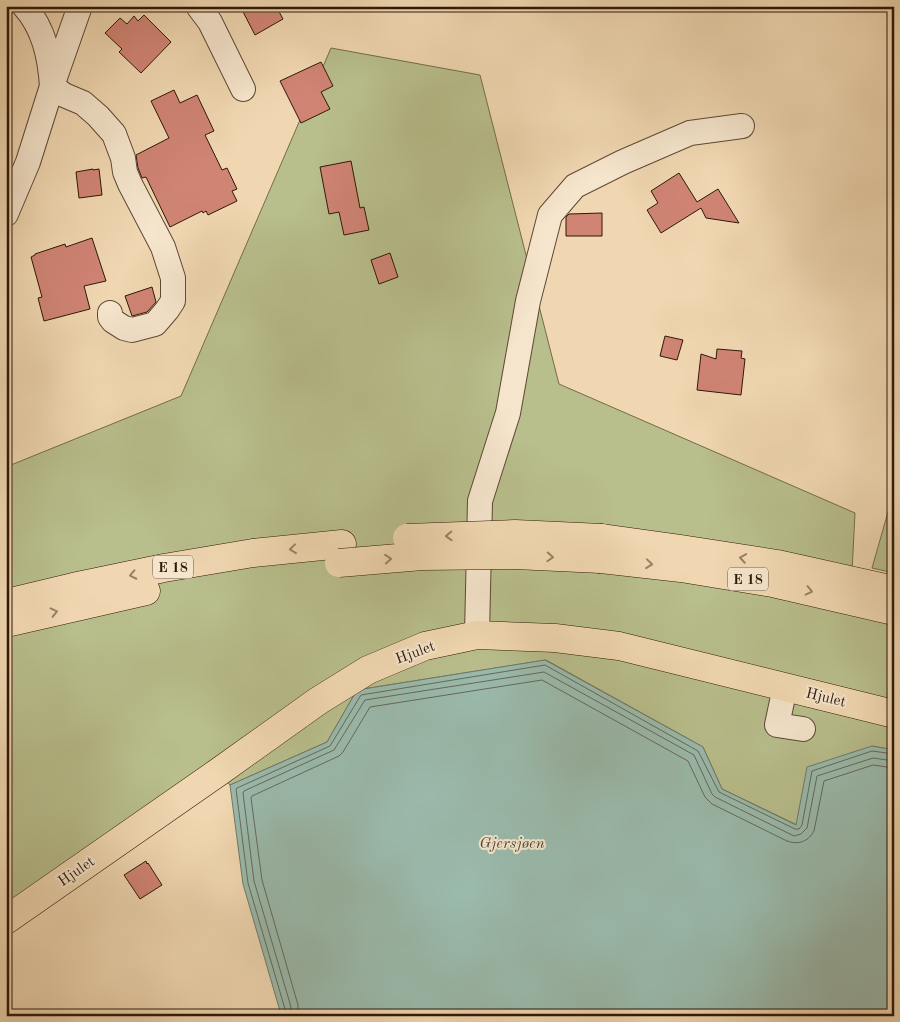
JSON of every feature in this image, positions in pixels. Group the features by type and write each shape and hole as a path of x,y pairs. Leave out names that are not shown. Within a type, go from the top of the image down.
{"main road":[{"name":"E 18","path":"602,549 680,568 764,581 894,611"},
{"name":"E 18","path":"6,603 73,587 253,553 422,556 496,555 602,549 681,549 777,564 894,590"},
{"name":"E 18","path":"6,623 168,586 340,554"},
{"name":"Hjulet","path":"6,920 318,701 368,670 425,646 477,635 556,638 619,646 894,714"}],"street":[{"path":"24,6 32,15 42,33 51,67 52,86"},
{"path":"6,214 28,162 80,6"},
{"path":"198,6 210,22 243,90"},
{"path":"52,86 64,95 83,103 114,134 130,184 163,247 173,278 173,301 155,324 132,330 124,328 113,321 110,313"},
{"path":"477,635 480,501 508,412 528,301 550,215 575,186 623,162 690,133 742,126"},
{"path":"785,687 778,725 802,729"}],"green space":[{"path":"331,48 480,75 559,384 855,513 850,611 894,626 894,750 872,746 797,825 722,789 703,747 546,660 357,690 327,742 230,785 220,772 6,920 6,467 181,396"},
{"path":"894,491 894,573 872,568"}],"water":[{"name":"Gjersjøen","path":"545,660 703,747 722,789 796,825 807,767 872,746 894,750 894,1016 275,1016 280,1011 243,884 230,785 327,742 357,690"}],"building":[{"path":"240,6 276,6 283,19 255,35"},
{"path":"144,15 171,42 141,73 119,52 122,49 105,33 120,18 127,24 134,16 138,21"},
{"path":"321,62 333,86 321,92 330,109 301,123 280,81"},
{"path":"174,90 180,103 197,95 214,131 205,135 222,170 227,168 237,189 232,191 237,201 208,215 206,211 203,213 202,211 170,227 146,177 142,178 136,155 169,138 151,101"},
{"path":"351,161 360,208 364,207 369,230 344,235 339,212 329,214 320,167"},
{"path":"99,169 102,195 79,198 76,172"},
{"path":"679,173 697,202 718,189 739,223 706,218 701,208 661,233 647,210 658,203 651,191"},
{"path":"602,213 602,236 566,236 566,217 569,214"},
{"path":"92,238 106,281 84,286 90,309 44,321 38,298 42,297 31,257 65,244 66,247"},
{"path":"390,253 398,277 379,284 371,260"},
{"path":"152,287 156,302 147,312 132,316 125,296"},
{"path":"665,336 683,340 677,360 660,356"},
{"path":"717,349 742,351 741,358 745,359 741,395 697,390 701,354 716,359"},
{"path":"146,861 162,885 140,899 124,875"}]}
